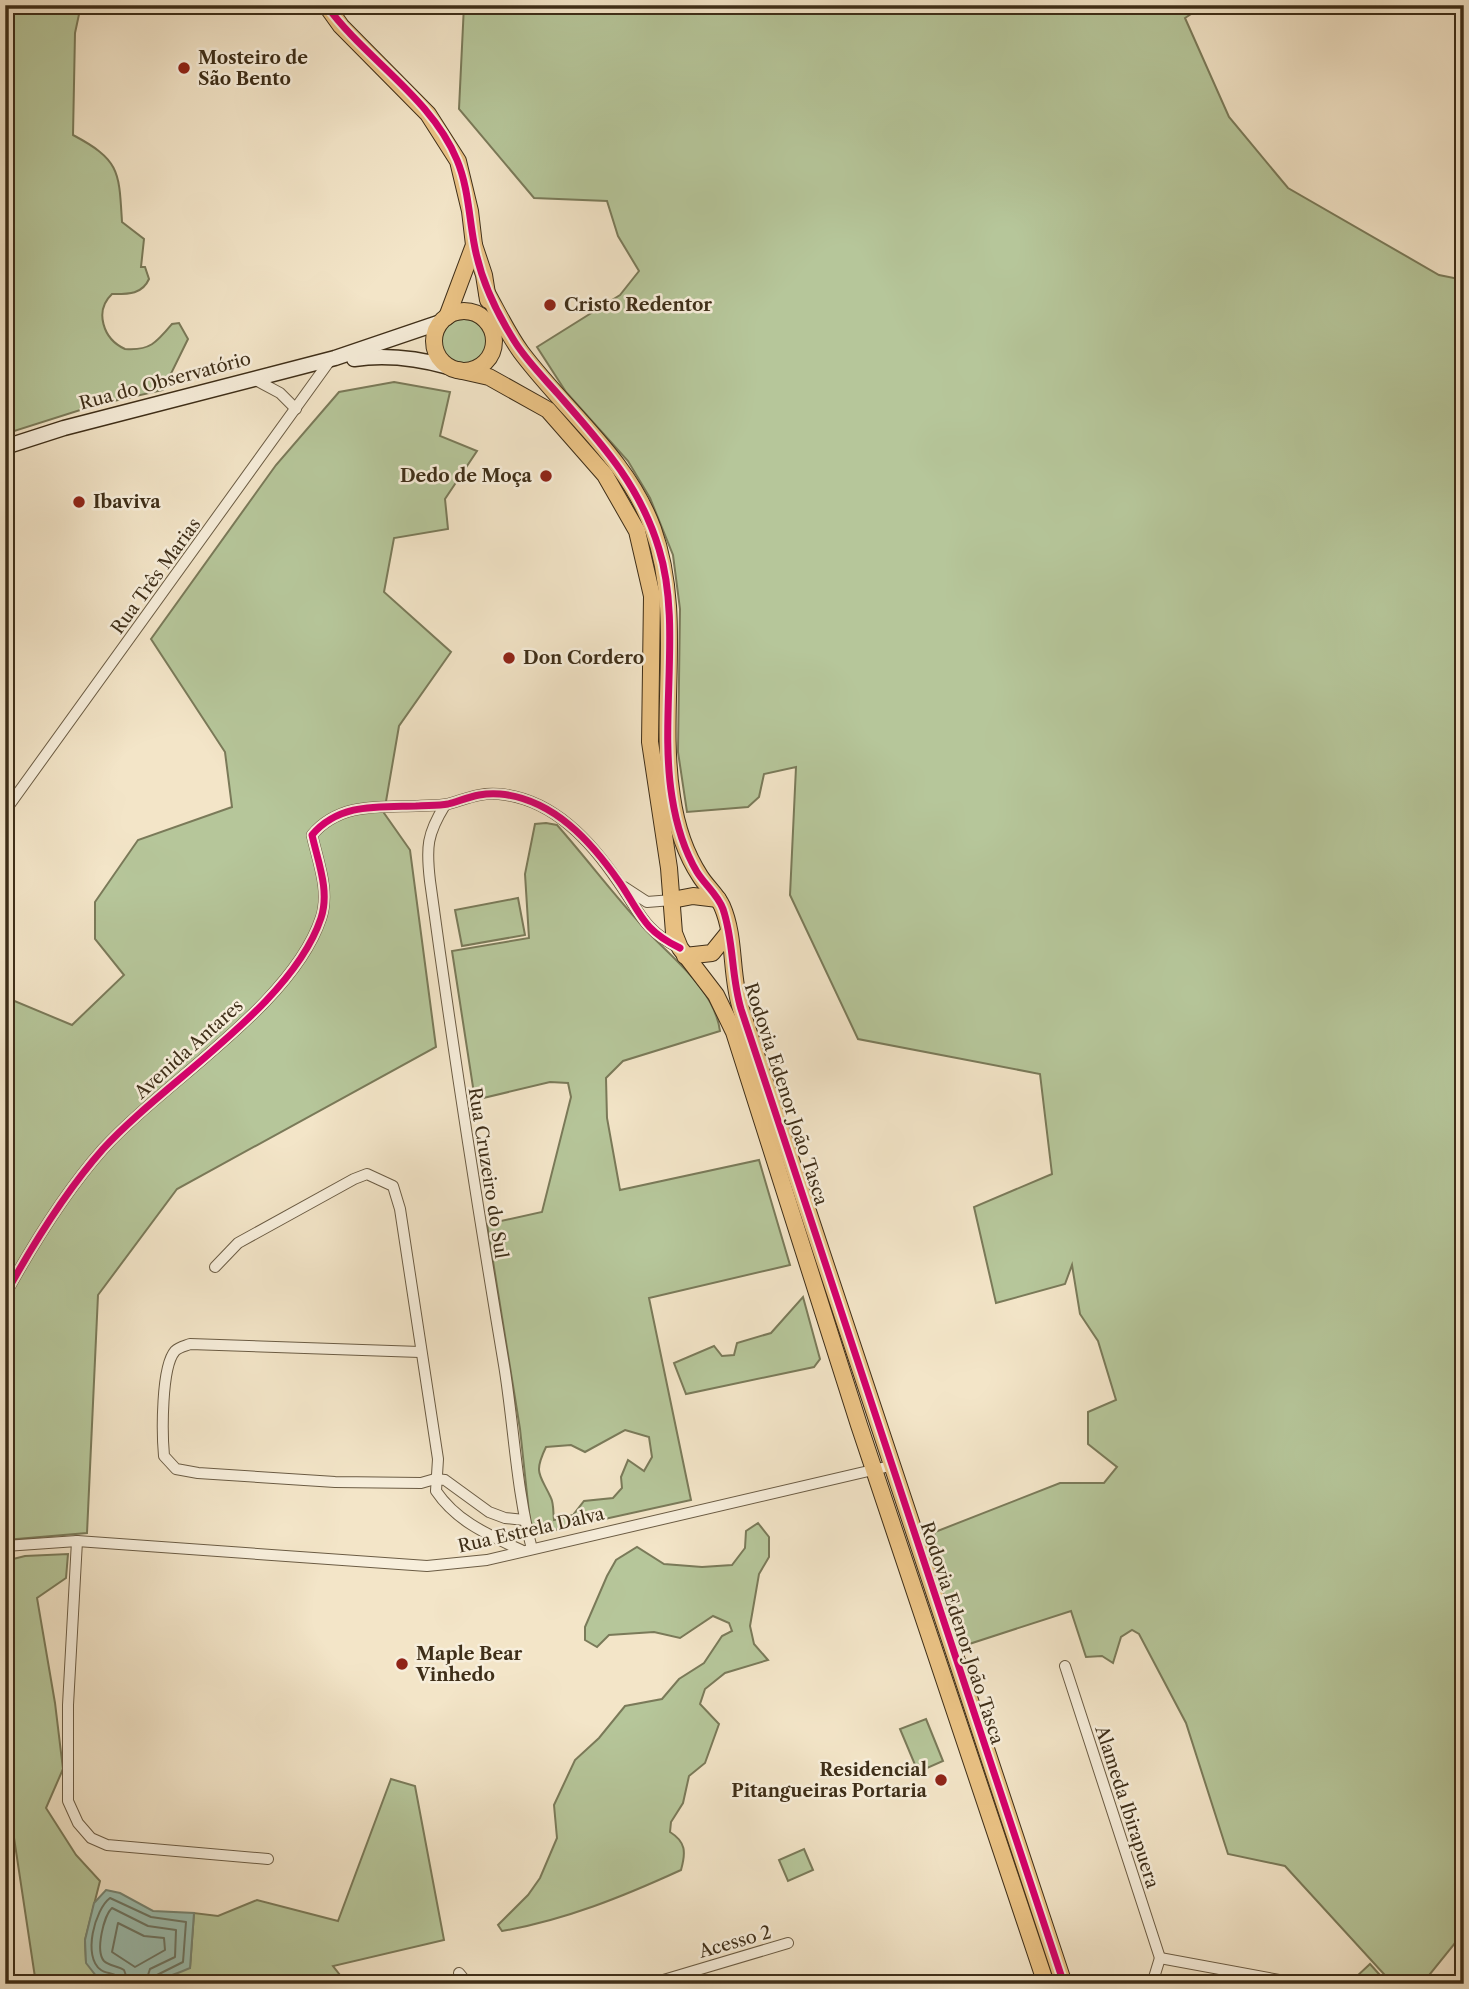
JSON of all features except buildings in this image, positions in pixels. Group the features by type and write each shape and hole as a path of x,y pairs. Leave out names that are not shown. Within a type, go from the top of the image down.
{"main road":[{"name":"Rodovia Edenor João Tasca","path":"326,5 367,53 412,95 445,138 458,161 470,211 474,245 494,326 522,353 634,487 653,528 667,587 666,733 672,798 690,859 718,899 729,932 733,986 1046,1984"},
{"path":"444,319 463,311 472,312 494,326 492,349 483,364 475,369 454,369 437,355 434,346 436,330 444,319 474,245"},
{"name":"Rodovia Edenor João Tasca","path":"454,369 489,377 548,411 605,475 637,531 652,596 650,742 672,900 674,933 682,952 716,995 734,1032 1064,1984"},
{"path":"532,401 546,381"},
{"path":"672,900 693,896 718,899"},
{"path":"682,952 712,953 729,932"}],"street":[{"name":"Rua do Observatório","path":"5,447 333,358 444,319"},
{"name":"Rua do Observatório","path":"333,358 417,358 454,369"},
{"name":"Rua Três Marias","path":"5,811 9,801 333,358"},
{"path":"252,378 280,393 296,409"},
{"path":"445,805 472,795 495,793 519,796 546,807 595,850 621,885 635,912 649,928 682,952"},
{"name":"Avenida Antares","path":"5,1295 30,1248 103,1149 159,1095 271,998 292,972 321,918 325,895 312,835 324,821 364,806 445,805"},
{"name":"Rua Cruzeiro do Sul","path":"445,805 432,826 426,848 473,1186 504,1369 527,1550"},
{"path":"621,885 647,902 672,900"},
{"path":"215,1267 238,1243 354,1179 368,1174 393,1186 397,1196 438,1459 436,1491 457,1515 478,1530 527,1550"},
{"path":"420,1352 190,1343 180,1347 171,1358 166,1375 163,1456 176,1469 198,1473 335,1482 421,1483 435,1479 445,1480 489,1512 505,1518 524,1520"},
{"name":"Rua Estrela Dalva","path":"5,1546 76,1541 427,1566 487,1560 883,1468"},
{"path":"76,1541 68,1705 68,1801 78,1823 91,1838 107,1845 268,1859"},
{"name":"Alameda Ibirapuera","path":"1065,1666 1160,1958"},
{"name":"Acesso 2","path":"650,1984 788,1943"},
{"path":"1152,1984 1160,1958 1301,1984"},
{"path":"459,1973 468,1984"}],"shaded area":[{"path":"5,5 81,5 75,33 73,135 100,152 114,169 120,190 122,222 144,239 141,267 145,267 149,279 138,291 112,294 106,301 102,316 106,332 125,349 147,347 172,324 179,323 188,339 163,390 96,405 5,434"},
{"path":"464,5 1205,5 1185,18 1229,117 1288,188 1439,275 1464,280 1464,1932 1422,1984 1393,1984 1285,1866 1228,1854 1186,1723 1139,1634 1132,1630 1121,1637 1113,1663 1102,1656 1086,1657 1071,1611 966,1645 957,1636 930,1551 935,1532 1060,1483 1104,1483 1117,1467 1088,1444 1088,1412 1116,1400 1098,1341 1080,1314 1072,1265 1065,1284 996,1303 974,1207 1052,1174 1040,1074 858,1039 790,895 796,767 764,774 759,797 748,807 687,812 678,752 680,609 673,555 650,498 628,461 566,392 537,347 620,295 639,271 618,236 607,201 534,198 459,109"},
{"path":"464,319 480,326 487,342 480,358 464,365 448,358 441,342 448,326"},
{"path":"394,382 450,392 440,436 477,451 445,499 448,529 394,538 384,592 451,652 399,726 384,813 410,850 436,1047 177,1189 98,1295 87,1533 5,1540 5,997 72,1025 124,975 95,939 95,902 138,840 232,807 225,752 151,639 276,465 339,392"},
{"path":"535,824 557,825 636,919 702,989 716,1016 720,1031 623,1061 606,1078 607,1118 620,1190 759,1160 790,1265 649,1298 691,1500 541,1533 530,1522 520,1429 487,1224 542,1212 571,1097 568,1083 550,1082 475,1100 452,951 529,938 525,874","holes":["625,1430 649,1437 652,1457 644,1471 628,1460 621,1477 622,1488 613,1498 584,1501 573,1515 554,1520 552,1500 539,1469 546,1447 571,1445 585,1452"]},
{"path":"518,898 525,935 462,946 455,910"},
{"path":"803,1297 820,1359 814,1367 686,1394 674,1363 714,1346 722,1356 734,1355 737,1343 771,1333"},
{"path":"758,1523 769,1537 769,1557 759,1574 750,1626 754,1644 768,1660 725,1673 705,1689 700,1704 719,1724 705,1763 689,1776 683,1803 671,1822 670,1832 683,1848 681,1870 593,1906 548,1921 502,1931 498,1925 528,1895 540,1878 557,1838 554,1805 575,1760 599,1738 625,1706 662,1699 679,1679 704,1663 722,1636 732,1631 729,1623 713,1616 680,1638 654,1632 609,1635 597,1647 585,1640 585,1627 616,1560 637,1547 664,1564 702,1567 732,1565 745,1548 746,1531"},
{"path":"68,1554 66,1578 37,1598 63,1769 46,1808 76,1855 100,1881 85,1940 86,1962 190,1968 194,1913 218,1916 257,1900 338,1921 391,1779 415,1786 444,1940 333,1966 347,1984 36,1984 5,1778 5,1561 25,1556"},
{"path":"926,1719 943,1761 918,1772 900,1729"},
{"path":"804,1849 813,1870 788,1881 779,1860"},
{"path":"1370,1964 1388,1984 1362,1984 1356,1977"}],"water":[{"path":"106,1890 120,1893 153,1911 194,1913 190,1968 145,1982 124,1982 97,1977 86,1963 85,1940 94,1903"}],"cycle path":[{"path":"326,5 359,43 414,98 446,137 464,180 480,269 501,319 525,356 618,466 651,526 666,578 669,608 669,766 678,826 692,864 723,909 741,1009 1064,1984"},
{"path":"5,1295 50,1219 103,1149 256,1011 284,981 306,950 321,918 324,897 312,835 334,817 360,809 444,805 486,794 500,794 537,804 554,813 583,838 609,867 650,928 680,948"}],"place":[{"name":"Mosteiro de São Bento","path":"184,68"},
{"name":"Cristo Redentor","path":"550,305"},
{"name":"Dedo de Moça","path":"546,476"},
{"name":"Ibaviva","path":"79,502"},
{"name":"Don Cordero","path":"509,658"},
{"name":"Maple Bear Vinhedo","path":"402,1664"},
{"name":"Residencial Pitangueiras Portaria","path":"941,1780"}]}
